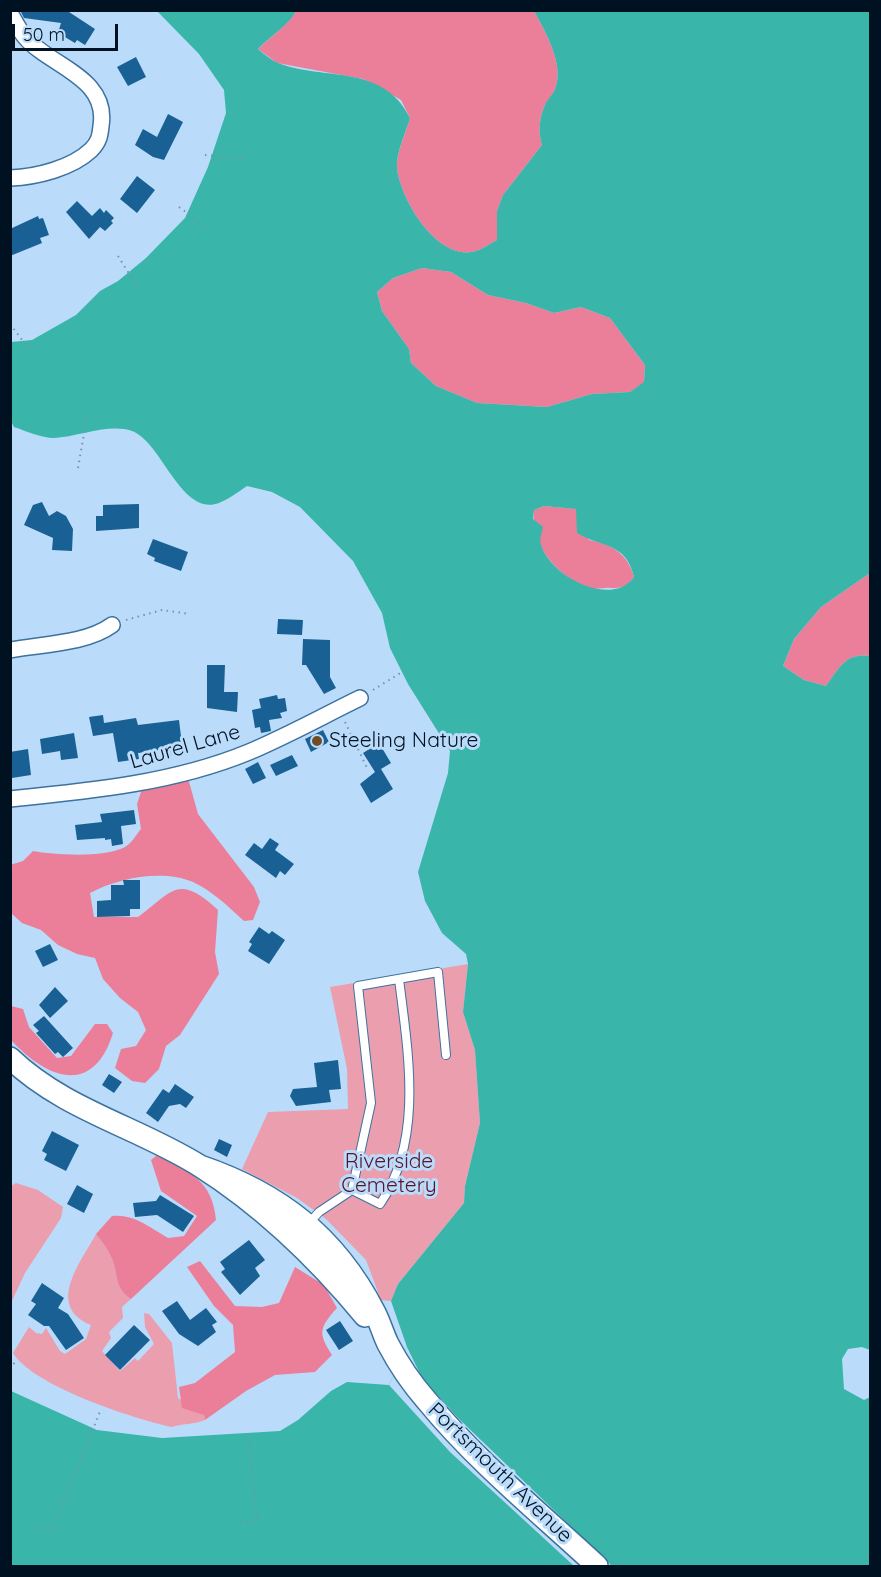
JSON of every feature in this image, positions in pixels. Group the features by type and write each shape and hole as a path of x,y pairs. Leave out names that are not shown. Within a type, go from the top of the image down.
{"main road":[{"name":"Portsmouth Avenue","path":"10,1058 59,1095 200,1166 241,1180 308,1224 336,1254 357,1283 374,1312 389,1345 415,1386 444,1421 597,1566"},
{"name":"Portsmouth Avenue","path":"200,1166 253,1204 314,1259 389,1345"}],"street":[{"path":"10,13 25,37 54,61 81,77 95,95 102,117 99,143 81,160 51,170 10,178"},
{"path":"10,650 80,638 103,631 112,625"},
{"name":"Laurel Lane","path":"10,799 102,789 190,772 248,752 360,698"}],"lane":[{"path":"308,1224 319,1212 352,1190 371,1103 358,986 438,972 446,1055"},
{"path":"352,1190 380,1204 394,1182 405,1137 409,1098 406,1039 399,979"}],"path":[{"path":"205,155 244,159"},
{"path":"179,207 206,227"},
{"path":"118,256 140,291"},
{"path":"10,324 32,353"},
{"path":"78,468 87,417"},
{"path":"112,625 162,610 190,614"},
{"path":"360,698 402,672"},
{"path":"338,708 368,770"},
{"path":"10,1369 15,1362"},
{"path":"36,1526 52,1532 101,1410"},
{"path":"240,1522 257,1520 248,1434"}],"green space":[{"name":"Riverside Cemetery","path":"468,964 463,1012 475,1050 480,1123 465,1186 464,1203 398,1284 391,1301 381,1300 366,1260 326,1219 297,1198 242,1169 268,1112 348,1109 347,1069 330,987"},
{"path":"16,1183 38,1190 63,1207 61,1218 25,1273 11,1303 11,1186"},
{"path":"96,1234 111,1256 120,1288 131,1299 122,1307 123,1318 109,1332 111,1338 102,1351 120,1371 135,1358 138,1361 154,1344 145,1327 144,1313 149,1314 172,1343 178,1398 204,1415 205,1420 172,1427 110,1409 62,1389 41,1377 24,1365 13,1353 29,1327 36,1333 42,1334 46,1328 60,1351 65,1354 86,1339 91,1325 77,1317 70,1307 68,1295 76,1270"}],"shaded area":[{"path":"157,11 296,11 284,26 258,49 275,62 368,81 384,89 398,101 410,118 397,162 405,196 423,226 435,238 448,247 462,252 476,251 497,240 497,211 503,195 542,145 540,120 546,103 555,89 557,70 552,48 534,11 870,11 870,573 821,607 794,639 783,666 804,680 826,686 849,659 862,655 870,656 870,1350 862,1347 848,1349 842,1359 844,1389 864,1400 870,1397 870,1566 11,1566 11,1391 97,1430 162,1438 280,1431 298,1420 331,1391 347,1382 389,1385 407,1347 391,1301 398,1284 464,1203 465,1186 480,1123 475,1050 463,1012 468,964 466,954 442,933 425,901 418,872 448,773 450,751 408,684 390,648 382,613 353,561 300,507 272,492 247,486 219,503 206,504 194,499 172,476 143,438 132,431 113,429 49,438 14,427 11,421 11,342 32,340 76,315 100,291 118,281 146,258 185,218 208,167 226,113 224,90 199,54","holes":["422,268 451,272 488,295 526,303 554,313 581,307 610,318 645,365 644,382 630,392 592,394 547,407 477,403 436,386 411,363 409,349 382,311 377,292 393,278","544,506 576,509 577,533 619,552 625,557 634,577 624,586 612,590 598,589 583,585 557,568 547,557 541,545 543,527 533,519 534,510"]},
{"path":"296,11 534,11 556,59 557,80 554,91 541,115 542,145 503,195 497,211 497,240 476,251 462,252 448,247 423,226 405,196 397,168 410,118 401,100 363,79 277,63 258,49 284,26"},
{"path":"422,268 451,272 488,295 526,303 554,313 581,307 610,318 645,365 644,383 630,392 592,394 547,407 477,403 436,386 411,363 409,349 382,311 377,292 393,278"},
{"path":"544,506 577,509 589,540 605,544 618,551 628,562 634,577 621,587 593,589 568,577 549,559 537,536 534,510"},
{"path":"870,573 870,656 855,656 849,659 826,686 804,680 783,666 794,639 821,607"},
{"path":"188,778 198,814 254,887 260,902 253,920 244,921 220,899 200,885 168,876 140,877 114,883 90,893 94,917 138,917 168,894 184,889 194,892 218,910 215,952 219,974 180,1035 166,1046 159,1069 145,1083 132,1081 115,1068 121,1049 136,1046 146,1030 138,1012 120,998 103,979 95,958 77,954 58,945 41,930 22,923 11,913 10,865 23,861 33,851 54,854 92,854 125,847 141,829 137,804 143,786"},
{"path":"11,1006 23,1009 29,1027 57,1058 71,1056 95,1024 107,1024 113,1033 104,1053 94,1067 81,1074 68,1075 54,1072 25,1054 11,1040"},
{"path":"157,1155 189,1172 197,1179 210,1196 216,1220 131,1299 120,1288 111,1256 96,1234 112,1216 120,1216 141,1222 168,1238 184,1236 197,1216 161,1191 151,1160"},
{"path":"200,1261 235,1306 262,1307 279,1303 295,1267 324,1285 337,1308 322,1331 324,1341 332,1355 315,1372 275,1375 246,1391 205,1420 204,1415 182,1408 179,1387 195,1383 235,1352 233,1325 214,1306 187,1267"}],"pier":[{"path":"407,1347 422,1378 457,1417 612,1566 574,1566 450,1452 389,1385"}],"building":[{"path":"20,10 66,10 95,29 85,45 77,40 75,43 58,33 61,23 24,18"},
{"path":"136,57 146,77 128,86 117,67"},
{"path":"168,114 183,122 164,160 153,157 135,145 143,129 157,137"},
{"path":"137,176 155,190 137,213 120,199"},
{"path":"77,201 92,216 100,208 104,213 106,210 114,218 111,221 113,223 105,231 100,227 89,239 66,212"},
{"path":"38,216 39,219 43,218 49,235 40,238 42,243 10,256 10,229"},
{"path":"42,502 49,516 57,511 66,516 73,529 72,551 52,550 53,538 24,525 33,505"},
{"path":"139,504 139,528 96,531 96,516 103,516 103,505"},
{"path":"153,539 188,552 181,571 154,561 155,558 147,554"},
{"path":"278,619 303,620 302,635 277,634"},
{"path":"303,639 330,640 330,677 336,688 324,694 306,665 302,665"},
{"path":"207,665 225,665 224,692 238,692 237,712 207,708"},
{"path":"277,695 278,699 285,698 287,711 280,713 282,718 269,720 271,731 261,733 260,727 255,728 252,710 261,708 259,699"},
{"path":"103,715 104,723 136,718 138,725 179,720 183,753 164,756 163,750 138,753 139,759 118,762 113,733 93,736 89,717"},
{"name":"Steeling Nature","path":"323,730 329,742 311,752 305,739"},
{"path":"74,733 78,758 61,760 60,751 42,754 40,739"},
{"path":"379,743 391,763 381,769 393,789 371,803 360,784 375,772 363,753"},
{"path":"28,749 31,775 12,778 10,752"},
{"path":"292,755 298,766 276,776 270,765"},
{"path":"258,762 266,778 253,784 245,769"},
{"path":"134,810 136,824 121,826 123,844 112,846 111,839 105,840 105,838 77,840 75,825 102,822 100,814"},
{"path":"270,838 279,844 275,850 294,864 285,875 280,871 276,878 245,855 254,843 262,849"},
{"path":"123,880 140,880 140,909 130,909 130,916 97,917 97,901 111,900 111,885 124,885"},
{"path":"259,927 269,934 272,931 285,940 269,964 248,951 252,944 249,942"},
{"path":"50,944 58,960 43,967 35,951"},
{"path":"55,987 68,1001 50,1018 39,1005"},
{"path":"44,1016 73,1048 63,1057 58,1052 55,1054 36,1033 39,1031 33,1025"},
{"path":"338,1060 341,1089 329,1090 331,1102 296,1106 290,1096 293,1089 317,1087 314,1063"},
{"path":"109,1074 122,1082 114,1093 102,1085"},
{"path":"175,1084 194,1097 186,1108 180,1104 169,1106 158,1122 146,1113 163,1089 169,1093"},
{"path":"52,1131 79,1145 66,1171 44,1160 47,1154 42,1151"},
{"path":"219,1139 232,1145 227,1157 214,1150"},
{"path":"77,1185 93,1194 84,1213 67,1204"},
{"path":"160,1195 194,1216 183,1232 157,1215 135,1217 133,1203 156,1201"},
{"path":"249,1240 265,1260 255,1268 260,1276 240,1295 221,1272 225,1269 220,1262"},
{"path":"42,1283 64,1298 58,1308 68,1314 84,1338 66,1350 49,1326 44,1326 28,1315 36,1304 31,1301"},
{"path":"177,1301 190,1320 206,1308 217,1322 212,1325 216,1332 198,1346 179,1334 162,1311"},
{"path":"340,1321 353,1341 339,1350 326,1330"},
{"path":"134,1325 150,1340 120,1370 105,1355"}],"place":[{"name":"Steeling Nature","path":"317,741"}]}
